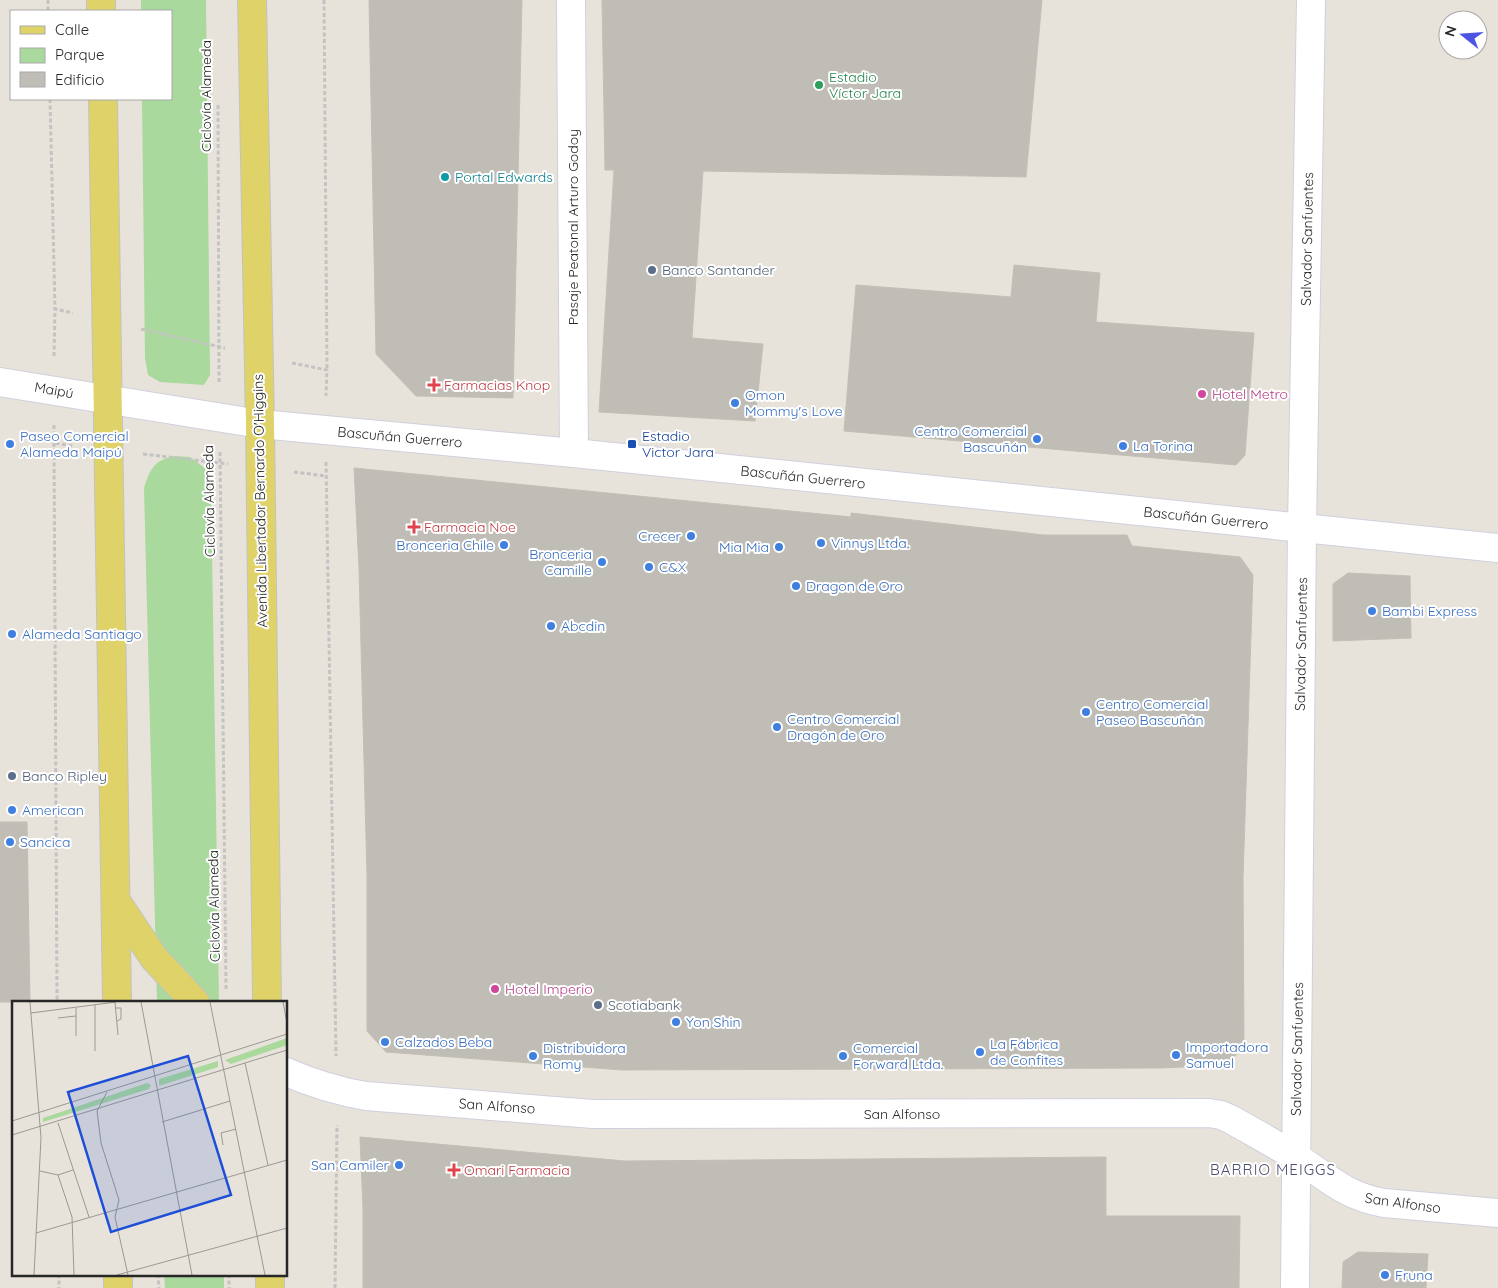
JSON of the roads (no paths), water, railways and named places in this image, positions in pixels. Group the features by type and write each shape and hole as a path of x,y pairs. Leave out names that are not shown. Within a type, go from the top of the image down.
{"main road":[{"name":"Avenida Libertador Bernardo O'Higgins","path":"252,0 260,424 267,1001"},
{"path":"103,100 117,1001"},
{"path":"116,901 154,958 194,1001"}],"street":[{"name":"Pasaje Peatonal Arturo Godoy","path":"571,0 574,453"},
{"name":"Salvador Sanfuentes","path":"1294,1288 1302,528 1311,0"},
{"name":"Maipú","path":"0,382 108,400"},
{"name":"Bascuñán Guerrero","path":"108,400 260,424 574,453 1498,548"},
{"name":"San Alfonso","path":"288,1073 337,1091 375,1096 593,1114 1209,1113 1221,1115 1232,1120 1296,1158 1335,1186 1366,1200 1498,1213"}],"place":[{"name":"Estadio Víctor Jara","path":"819,85"},
{"name":"Portal Edwards","path":"445,177"},
{"name":"Banco Santander","path":"652,270"},
{"name":"Farmacias Knop","path":"434,385"},
{"name":"Hotel Metro","path":"1202,394"},
{"name":"Omon Mommy's Love","path":"735,403"},
{"name":"Centro Comercial Bascuñán","path":"1037,439"},
{"name":"Paseo Comercial Alameda Maipú","path":"10,444"},
{"name":"Estadio Victor Jara","path":"632,444"},
{"name":"La Torina","path":"1123,446"},
{"name":"Farmacia Noe","path":"414,527"},
{"name":"Crecer","path":"691,536"},
{"name":"Vinnys Ltda.","path":"821,543"},
{"name":"Bronceria Chile","path":"504,545"},
{"name":"Mia Mia","path":"779,547"},
{"name":"Bronceria Camille","path":"602,562"},
{"name":"C&X","path":"649,567"},
{"name":"Dragon de Oro","path":"796,586"},
{"name":"Bambi Express","path":"1372,611"},
{"name":"Abcdin","path":"551,626"},
{"name":"Alameda Santiago","path":"12,634"},
{"name":"Centro Comercial Paseo Bascuñán","path":"1086,712"},
{"name":"Centro Comercial Dragón de Oro","path":"777,727"},
{"name":"Banco Ripley","path":"12,776"},
{"name":"American","path":"12,810"},
{"name":"Sancica","path":"10,842"},
{"name":"Hotel Imperio","path":"495,989"},
{"name":"Scotiabank","path":"598,1005"},
{"name":"Yon Shin","path":"676,1022"},
{"name":"Calzados Beba","path":"385,1042"},
{"name":"La Fábrica de Confites","path":"980,1052"},
{"name":"Importadora Samuel","path":"1176,1055"},
{"name":"Distribuidora Romy","path":"533,1056"},
{"name":"Comercial Forward Ltda.","path":"843,1056"},
{"name":"San Camiler","path":"399,1165"},
{"name":"Omari Farmacia","path":"454,1170"},
{"name":"Fruna","path":"1385,1275"}],"district":[{"name":"BARRIO MEIGGS","path":"1273,1169"}]}
